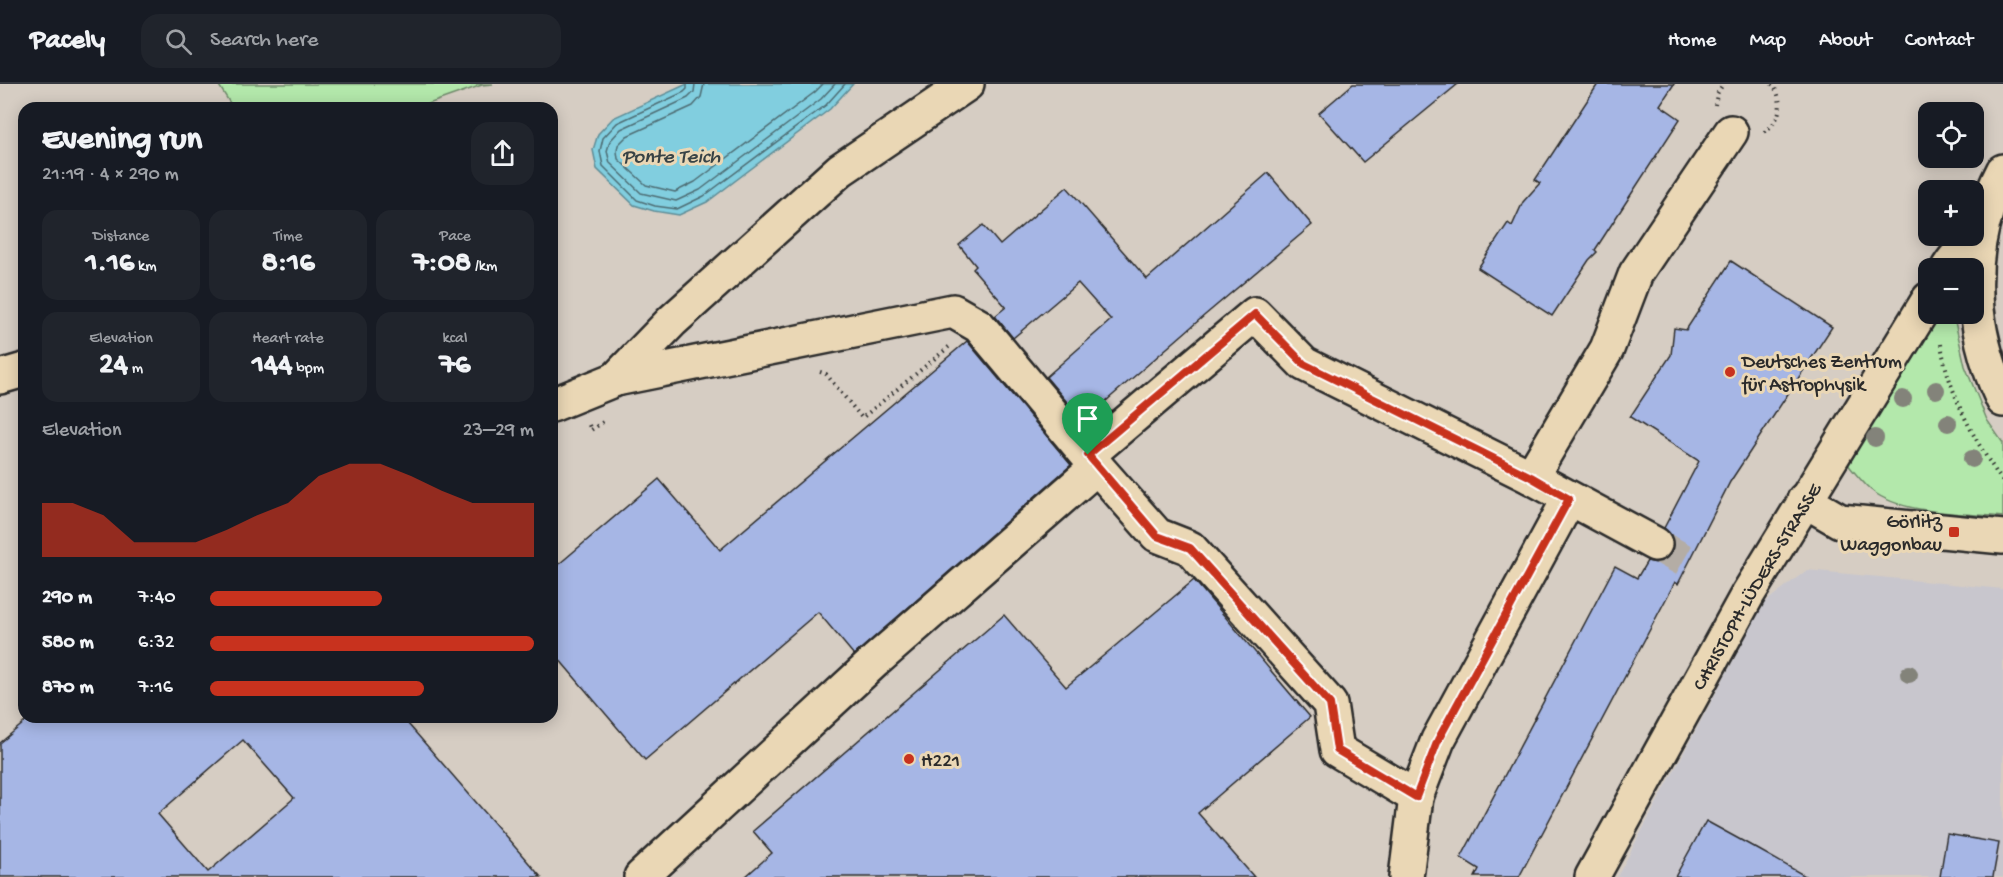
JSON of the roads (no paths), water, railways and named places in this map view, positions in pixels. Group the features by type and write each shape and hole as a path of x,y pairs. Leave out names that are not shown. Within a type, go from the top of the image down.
{"street":[{"path":"616,379 672,321 840,170 967,84"},
{"path":"1531,477 1608,349 1636,273 1731,132"},
{"path":"2003,171 1986,212 1977,247 1976,279 1977,311 1988,359 2003,400"},
{"path":"1956,258 1967,248 1977,247"},
{"path":"558,403 616,379 953,311 979,326 1157,536 1190,548 1330,704 1337,750 1416,797"},
{"path":"641,877 1255,314 1304,364 1531,477 1655,544"},
{"name":"CHRISTOPH-LÜDERS-STRASSE","path":"1592,877 1748,594 1918,317"},
{"path":"0,377 18,372"},
{"path":"1406,877 1416,797 1438,740 1569,499"},
{"path":"1804,500 1823,513 1840,520 2003,537"}],"water":[{"name":"Ponte Teich","path":"687,84 853,84 830,109 707,202 679,215 634,205 597,169 593,150 598,134 613,118"}],"tunnel":[{"path":"1655,544 1689,563"}],"place":[{"name":"Deutsches Zentrum für Astrophysik","path":"1730,372"},
{"name":"Görlitz Waggonbau","path":"1954,532"},
{"name":"H221","path":"909,759"}]}
